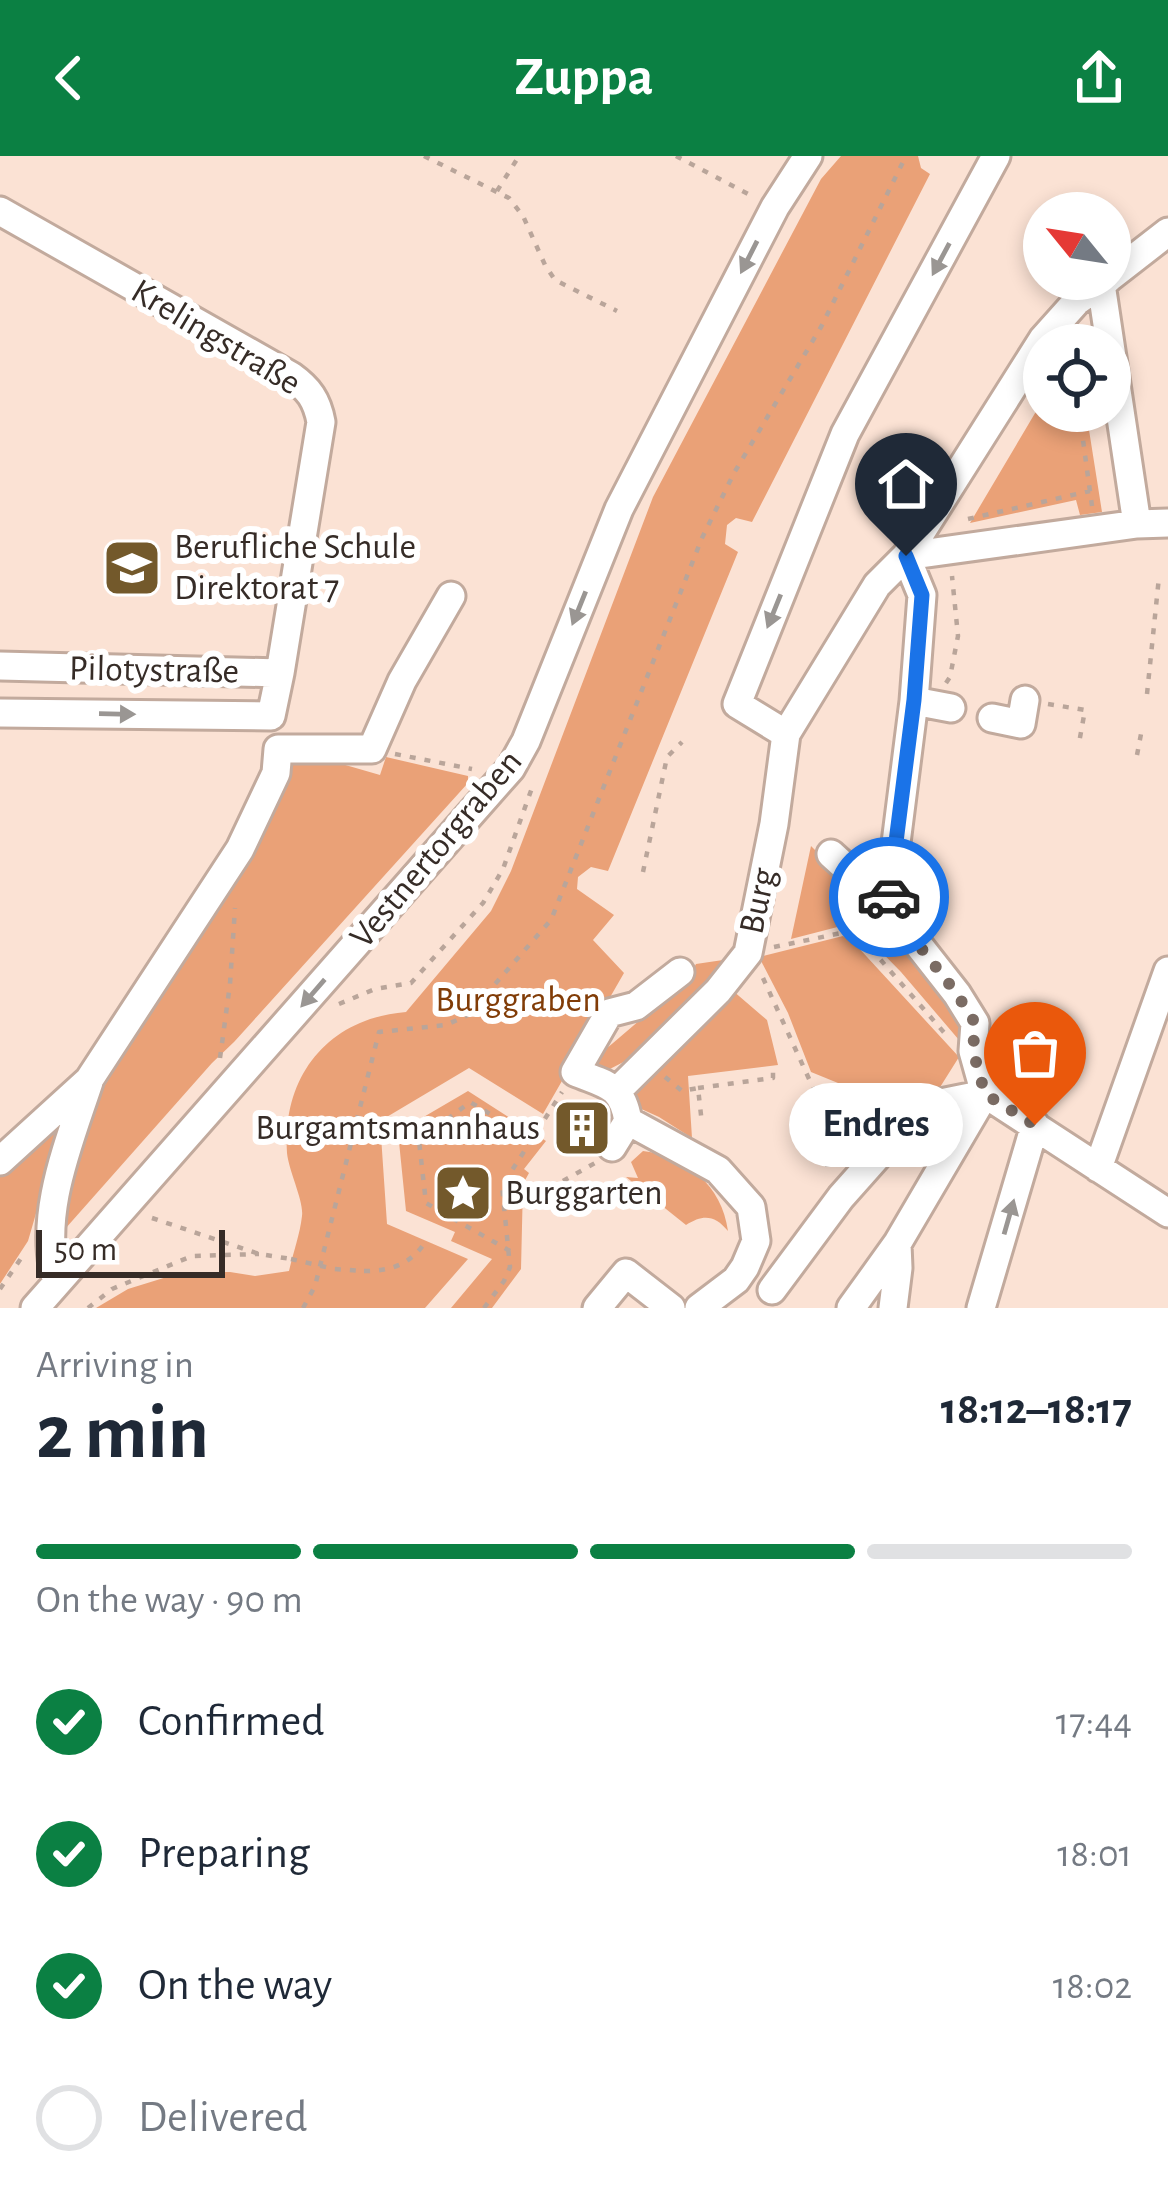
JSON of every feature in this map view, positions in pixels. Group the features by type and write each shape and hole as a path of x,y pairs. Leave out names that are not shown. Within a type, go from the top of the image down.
{"street":[{"name":"Vestnertorgraben","path":"35,1308 66,1290 128,1203 511,768 619,509 775,207 808,156"},
{"path":"997,156 845,434 737,704 786,734 877,585 906,556 1043,339 1078,300"},
{"name":"Krelingstraße","path":"0,211 291,376 317,402 321,422 280,673"},
{"path":"1131,261 1168,232"},
{"path":"1109,300 1137,524"},
{"path":"906,556 950,562 1096,530 1168,523"},
{"path":"888,906 922,595 906,556"},
{"path":"0,1161 89,1080 240,849 276,773 278,748 372,749 402,681 451,596"},
{"name":"Pilotystraße","path":"0,666 280,673 271,716 0,713"},
{"path":"914,700 951,708"},
{"path":"992,718 1021,724 1025,700"},
{"name":"Burg","path":"618,1090 718,991 748,953 786,734"},
{"path":"831,854 888,906 957,994 975,1023 973,1051 985,1094 1168,1213"},
{"path":"1098,1168 1168,971"},
{"path":"609,1152 628,1121 625,1101 618,1090 575,1072 609,1013 636,1006 680,972"},
{"path":"66,1290 51,1251 56,1199 89,1080"},
{"path":"851,1308 897,1244 985,1094"},
{"path":"764,1299 841,1197 921,1107 985,1094"},
{"path":"628,1121 718,1170 751,1208 756,1241 745,1267 736,1280 699,1308"},
{"path":"981,1308 1035,1125"},
{"path":"893,1308 897,1244"},
{"path":"597,1308 626,1274 671,1308"}],"path":[{"path":"424,156 509,198 555,280 617,311"},
{"path":"497,191 519,156"},
{"path":"676,156 775,207"},
{"path":"303,1308 316,1286 380,1032 446,1024 468,1015 550,920 703,538 734,472 821,327 906,156"},
{"path":"1082,432 1096,530"},
{"path":"950,677 958,636 950,562 953,520 1090,491"},
{"path":"1147,694 1159,577"},
{"path":"1025,700 1085,710 1079,743"},
{"path":"1137,755 1141,734"},
{"path":"643,872 667,757 682,742"},
{"path":"220,1096 216,1076 230,984 236,894"},
{"path":"826,1159 815,1091 748,953 851,931 952,1041"},
{"path":"484,1308 510,1268 502,1186 575,1072"},
{"path":"667,1079 682,1091 773,1074 775,1089"},
{"path":"698,1088 702,1124"},
{"path":"510,1251 426,1203 419,1141 470,1102 532,1139"},
{"path":"563,1181 609,1152"},
{"path":"128,1203 142,1215 259,1254 334,1269 398,1267 411,1261 426,1241"},
{"path":"0,1289 26,1251"},
{"path":"66,1290 87,1308 112,1289 193,1256 259,1254"}],"green space":[{"name":"Burggraben","path":"841,156 918,156 921,168 930,174 752,522 736,518 727,525 725,544 738,552 608,871 591,867 578,877 577,889 614,915 593,940 624,973 543,1114 469,1068 380,1121 387,1224 468,1259 425,1308 96,1308 128,1289 183,1272 255,1276 289,1271 302,1210 287,1153 288,1125 302,1076 333,1039 354,1026 406,1012 491,911 511,871 653,497 821,179"},
{"path":"1024,432 1089,432 1102,512 1080,515 1076,500 970,523"},
{"path":"297,751 380,775 386,757 468,776 468,783 65,1229 63,1211 100,1093 249,852 276,805"},
{"path":"811,846 940,985 969,1032 959,1040 853,923 791,939"},
{"path":"843,936 959,1057 937,1092 865,1094 811,1072 759,957"},
{"path":"723,960 707,994 647,1050 602,1073 595,1068 606,1049 688,979 696,964"},
{"path":"732,990 767,1020 778,1065 688,1076 692,1138 626,1102 635,1087"},
{"name":"Burggarten","path":"468,1091 546,1141 524,1169 529,1173 523,1184 521,1269 492,1308 451,1308 492,1259 451,1241 455,1232 406,1211 398,1132"},
{"path":"55,1117 60,1131 28,1241 0,1284 0,1170"},
{"path":"643,1151 674,1159 700,1176 718,1200 728,1231 708,1218 686,1225 626,1177 638,1178 631,1162"}],"way so far":[{"path":"889,897 888,906 975,1023 973,1051 985,1094 1035,1125"}],"place":[{"name":"Berufliche Schule Direktorat 7","path":"132,568"},
{"name":"Endres","path":"1035,1125"},
{"name":"Burgamtsmannhaus","path":"582,1128"},
{"name":"Burggarten","path":"463,1193"}],"route":[{"path":"889,897 922,595 906,556"}]}
